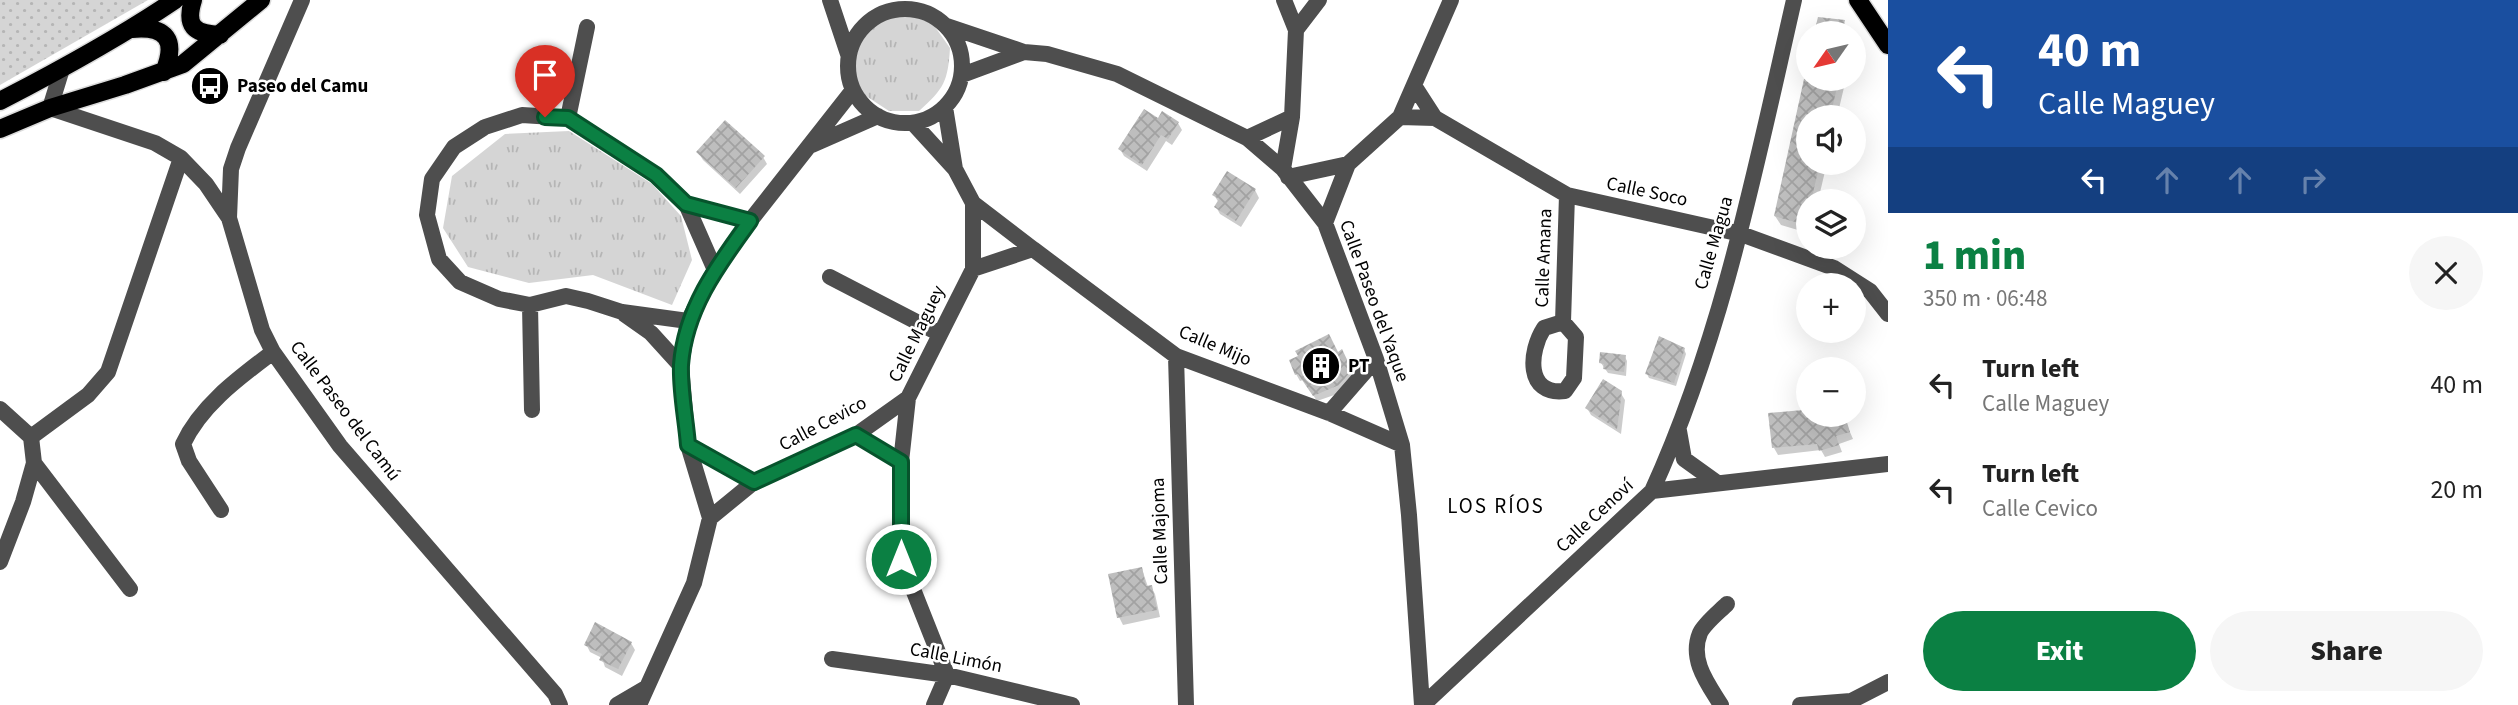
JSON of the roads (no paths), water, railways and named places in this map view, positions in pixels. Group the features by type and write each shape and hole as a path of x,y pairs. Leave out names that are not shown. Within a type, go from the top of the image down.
{"main road":[{"path":"0,101 62,69 175,0"},
{"path":"193,0 189,15 192,25 198,32 219,35"},
{"path":"0,129 50,108 183,64 261,0"},
{"path":"1858,0 1888,45"},
{"path":"131,29 155,30 163,34 172,54 164,72"}],"street":[{"path":"229,218 231,169 238,148 302,0"},
{"path":"830,0 848,54 848,72 853,90 863,105 878,116 895,122 913,123 930,117 945,107 956,93 962,75 962,58 957,41 947,26 914,5 885,12 868,22 855,37 848,54"},
{"path":"1284,0 1296,30 1286,173 1348,164"},
{"path":"1296,30 1319,0"},
{"path":"1325,223 1348,164 1400,117 1451,0"},
{"name":"Calle Magua","path":"1652,491 1679,431 1741,234 1794,0"},
{"name":"Calle Paseo del Yaque","path":"947,26 1024,52 1046,54 1117,74 1247,138 1286,173 1325,223 1376,359 1402,445 1422,705"},
{"path":"568,118 587,27"},
{"name":"Calle Paseo del Yaque","path":"962,75 1024,52"},
{"path":"50,108 62,69"},
{"name":"Calle Soco","path":"1415,87 1435,118 1567,195 1741,234 1835,268 1870,291 1888,314"},
{"path":"639,705 694,583 710,518 688,445 681,366 688,321 715,270 750,221 853,90"},
{"name":"Calle Maguey","path":"945,107 955,169"},
{"name":"Calle Paseo del Camú","path":"50,108 155,143 181,158 206,184 229,218 262,330 273,352 340,446 557,699 572,705"},
{"path":"688,321 621,312 566,296 530,305 499,299 460,282 439,259 427,215 432,179 454,147 485,127 522,115 568,118 656,175 686,204 715,270"},
{"path":"810,146 878,116"},
{"path":"1247,138 1292,117"},
{"name":"Calle Soco","path":"1400,117 1435,118"},
{"name":"Calle Maguey","path":"913,123 955,169 973,203 1032,249"},
{"path":"32,437 88,395 108,372 181,158"},
{"name":"Calle Amana","path":"1563,322 1567,195"},
{"name":"Calle Maguey","path":"947,675 901,559 901,462 908,398 973,269 973,203"},
{"path":"686,204 750,221"},
{"path":"973,269 1032,249"},
{"name":"Calle Mijo","path":"1032,249 1176,356 1402,445"},
{"path":"830,277 940,334"},
{"path":"530,305 532,410"},
{"path":"621,312 651,333 681,366"},
{"path":"222,510 189,461 183,444 224,391 273,352"},
{"name":"Calle Majoma","path":"1176,356 1185,705"},
{"path":"1329,414 1376,359"},
{"name":"Calle Cevico","path":"710,518 754,482 856,435 908,398"},
{"path":"0,409 32,437 34,463 23,502 3,544 0,562"},
{"path":"1679,431 1684,459 1716,482"},
{"path":"856,435 901,462"},
{"path":"688,445 754,482"},
{"path":"34,463 130,589"},
{"name":"Calle Cenoví","path":"1422,705 1652,491 1888,464"},
{"path":"1721,705 1698,667 1698,648 1700,632 1727,604"},
{"name":"Calle Limón","path":"832,659 947,675 1072,705"},
{"path":"934,705 947,675"},
{"path":"1800,705 1854,703 1888,682"},
{"path":"617,705 646,688"}],"place":[{"name":"Paseo del Camu","path":"210,86"},
{"name":"PT","path":"1321,366"}],"district":[{"name":"LOS RÍOS","path":"1496,506"}]}
